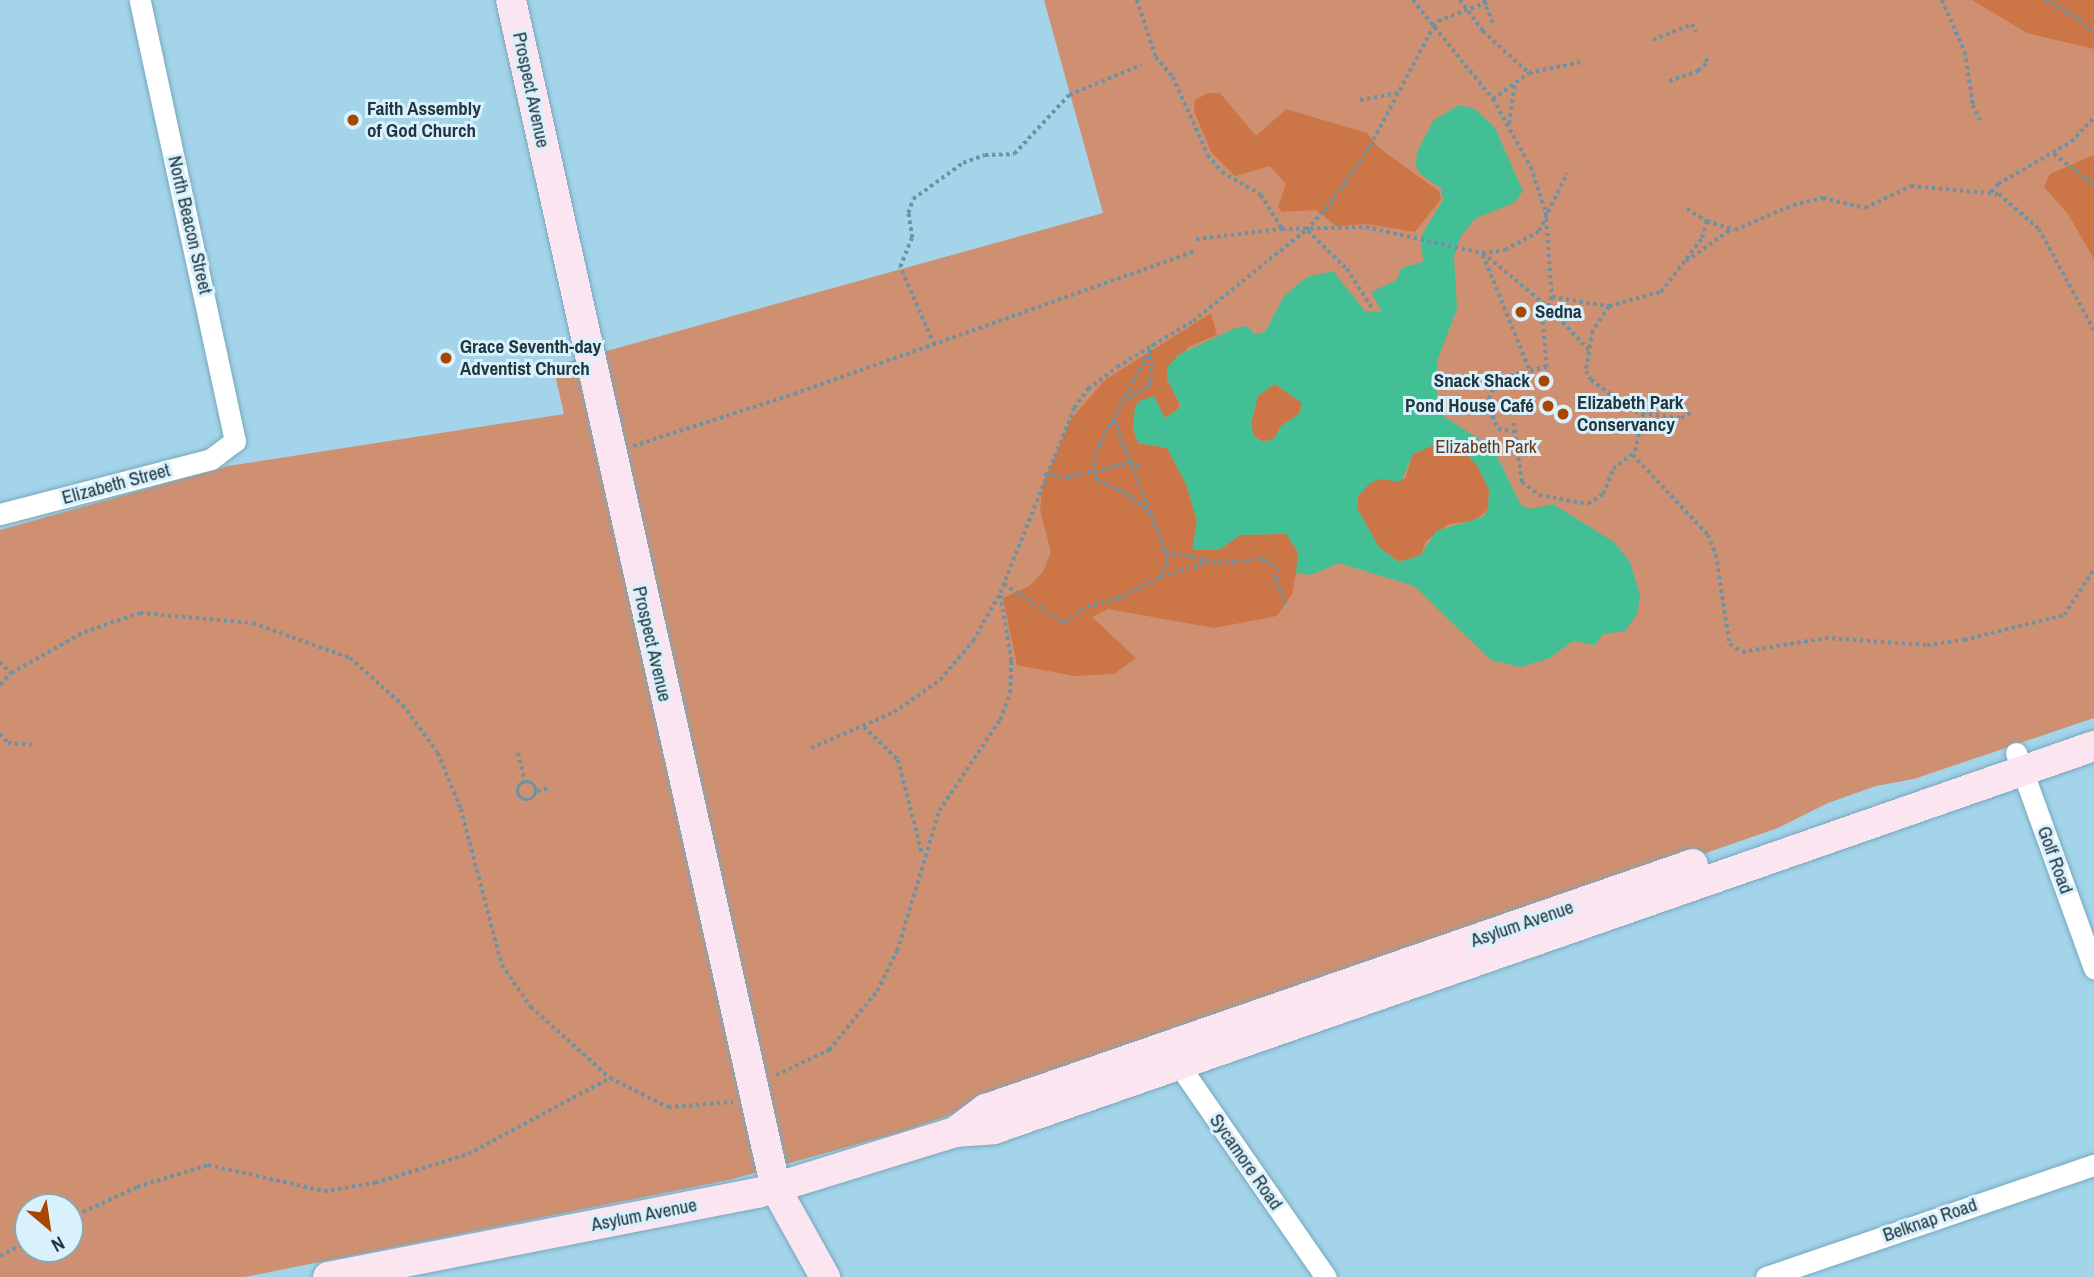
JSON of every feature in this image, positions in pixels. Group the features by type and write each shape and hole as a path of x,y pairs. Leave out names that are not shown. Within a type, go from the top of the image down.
{"main road":[{"name":"Prospect Avenue","path":"511,0 776,1189 825,1277"},
{"name":"Asylum Avenue","path":"328,1277 776,1189 955,1132 994,1129 1173,1056 2019,762 2094,726"},
{"name":"Asylum Avenue","path":"2019,762 2094,746"}],"street":[{"name":"North Beacon Street","path":"139,0 236,434 230,449"},
{"name":"Elizabeth Street","path":"0,514 211,459 230,449"},
{"name":"Golf Road","path":"2019,762 2094,968"},
{"name":"Sycamore Road","path":"1173,1056 1326,1277"},
{"name":"Belknap Road","path":"1766,1277 1816,1269 2094,1165"}],"path":[{"path":"1138,0 1156,57 1173,77 1208,155 1222,172 1261,195 1282,229"},
{"path":"1413,0 1493,99 1531,167 1546,212 1552,297 1543,323 1547,367 1506,377 1489,392 1487,403 1494,424 1506,433 1514,432"},
{"path":"1460,0 1467,12 1529,73"},
{"path":"1942,0 1965,52 1973,105 1980,120"},
{"path":"2046,0 2079,19 2094,35"},
{"path":"811,748 863,727 940,680 974,641 1000,593 1044,475 1074,408 1088,389 1155,342 1193,321 1306,230 1331,203 1370,146 1438,21 1467,12 1485,2 1494,26"},
{"path":"1653,40 1692,24 1696,32"},
{"path":"1670,81 1698,71 1707,62 1705,57"},
{"path":"1493,99 1529,73 1581,62"},
{"path":"934,345 900,267 912,238 908,213 913,199 963,163 985,155 1014,154 1069,95 1141,65"},
{"path":"1508,126 1515,83"},
{"path":"1360,100 1398,93"},
{"path":"1991,192 1998,184 2054,154 2094,117"},
{"path":"2054,154 2094,185"},
{"path":"1482,253 1532,238 1567,173"},
{"path":"1682,263 1730,230 1823,198 1865,208 1911,186 1991,192 2011,200 2039,229 2094,330"},
{"path":"1688,209 1707,222 1730,230"},
{"path":"1552,297 1609,306 1661,292 1702,238 1707,222"},
{"path":"1196,239 1282,229 1366,227 1410,233 1470,248 1482,253 1548,307 1590,351"},
{"path":"1306,230 1347,269 1372,308"},
{"path":"632,446 934,345 1193,252"},
{"path":"1482,253 1530,370"},
{"path":"1609,306 1593,331 1586,371 1591,380 1629,409 1643,414 1681,418 1692,412"},
{"path":"1151,513 1121,490 1097,481 1094,458 1155,342"},
{"path":"1125,400 1149,386 1152,366 1148,355"},
{"path":"1514,423 1522,481 1539,495 1565,502 1596,500 1613,469 1633,455 1639,444 1643,414"},
{"path":"1114,420 1166,551 1167,559 1160,577"},
{"path":"1633,455 1708,535 1716,555 1730,644 1742,652 1825,638 1927,645 1964,640 2064,615 2094,569"},
{"path":"1044,475 1068,477 1129,463 1144,466"},
{"path":"1166,551 1209,561 1265,559 1278,569 1276,582 1287,607"},
{"path":"1004,584 1064,623 1087,606 1118,599 1160,577 1209,561"},
{"path":"774,1075 829,1051 877,991 897,951 922,855 939,811 1000,720 1010,693 1011,661 1000,593"},
{"path":"0,685 10,673 84,632 139,613 253,623 350,658 403,705 438,753 461,809 502,965 531,1007 610,1078 668,1107 722,1104"},
{"path":"0,662 10,673"},
{"path":"863,727 898,760 922,855"},
{"path":"0,734 8,743 32,745"},
{"path":"518,753 526,784"},
{"path":"535,782 537,791 538,796 520,799 516,789 535,782"},
{"path":"537,791 549,788"},
{"path":"84,1211 138,1187 208,1165 324,1191 375,1183 468,1154 610,1078"}],"green space":[{"name":"Elizabeth Park","path":"1044,0 2094,0 2094,718 1914,779 1876,786 1828,803 1778,828 901,1132 729,1180 245,1277 0,1277 0,530 228,466 564,414 553,366 1103,213"}],"shaded area":[{"path":"1972,0 2094,0 2094,49 2027,33"},
{"path":"1208,93 1220,93 1256,136 1286,109 1367,133 1379,148 1439,191 1441,199 1415,232 1367,224 1336,226 1316,210 1282,212 1278,207 1286,184 1270,166 1235,176 1211,152 1194,111 1195,100"},
{"path":"1459,105 1475,109 1495,128 1523,191 1514,203 1476,218 1461,236 1454,256 1457,309 1437,361 1437,412 1493,448 1521,505 1530,509 1553,504 1614,542 1630,562 1640,595 1637,614 1625,631 1603,634 1595,645 1573,641 1548,659 1520,667 1491,660 1414,586 1339,563 1311,575 1296,573 1298,552 1286,534 1240,535 1219,550 1192,550 1197,521 1186,484 1167,448 1138,443 1133,427 1135,406 1141,400 1154,396 1165,418 1181,407 1167,379 1167,368 1178,355 1233,329 1246,326 1255,334 1265,332 1284,296 1307,277 1333,271 1365,311 1382,312 1371,292 1397,280 1401,268 1423,262 1421,236 1443,200 1441,188 1421,175 1415,164 1418,150 1433,121","holes":["1275,384 1302,403 1299,414 1281,426 1274,439 1263,442 1254,436 1251,423 1258,396","1434,445 1462,450 1477,465 1489,490 1488,510 1483,517 1436,531 1421,555 1399,562 1379,547 1357,508 1358,496 1369,484 1380,479 1401,482 1413,454"]},
{"path":"2094,155 2094,259 2068,214 2044,187 2050,174"},
{"path":"1211,313 1217,335 1188,347 1167,379 1180,403 1177,413 1165,418 1154,402 1133,427 1138,443 1167,448 1186,484 1197,521 1193,550 1219,550 1240,535 1286,534 1294,541 1299,559 1292,594 1277,616 1214,628 1108,609 1092,617 1136,658 1114,674 1074,676 1017,665 1003,598 1029,586 1043,572 1051,552 1040,510 1043,484 1071,419 1105,380"},
{"path":"1275,384 1302,403 1299,414 1281,426 1274,439 1263,442 1254,436 1251,424 1258,396"},
{"path":"1434,445 1462,450 1477,465 1489,490 1488,510 1473,521 1449,524 1426,541 1421,555 1399,562 1379,547 1357,508 1358,496 1369,483 1380,479 1405,479 1413,454"}],"place":[{"name":"Faith Assembly of God Church","path":"353,120"},
{"name":"Sedna","path":"1521,312"},
{"name":"Grace Seventh-day Adventist Church","path":"446,358"},
{"name":"Snack Shack","path":"1544,381"},
{"name":"Pond House Café","path":"1548,406"},
{"name":"Elizabeth Park Conservancy","path":"1563,414"}]}
